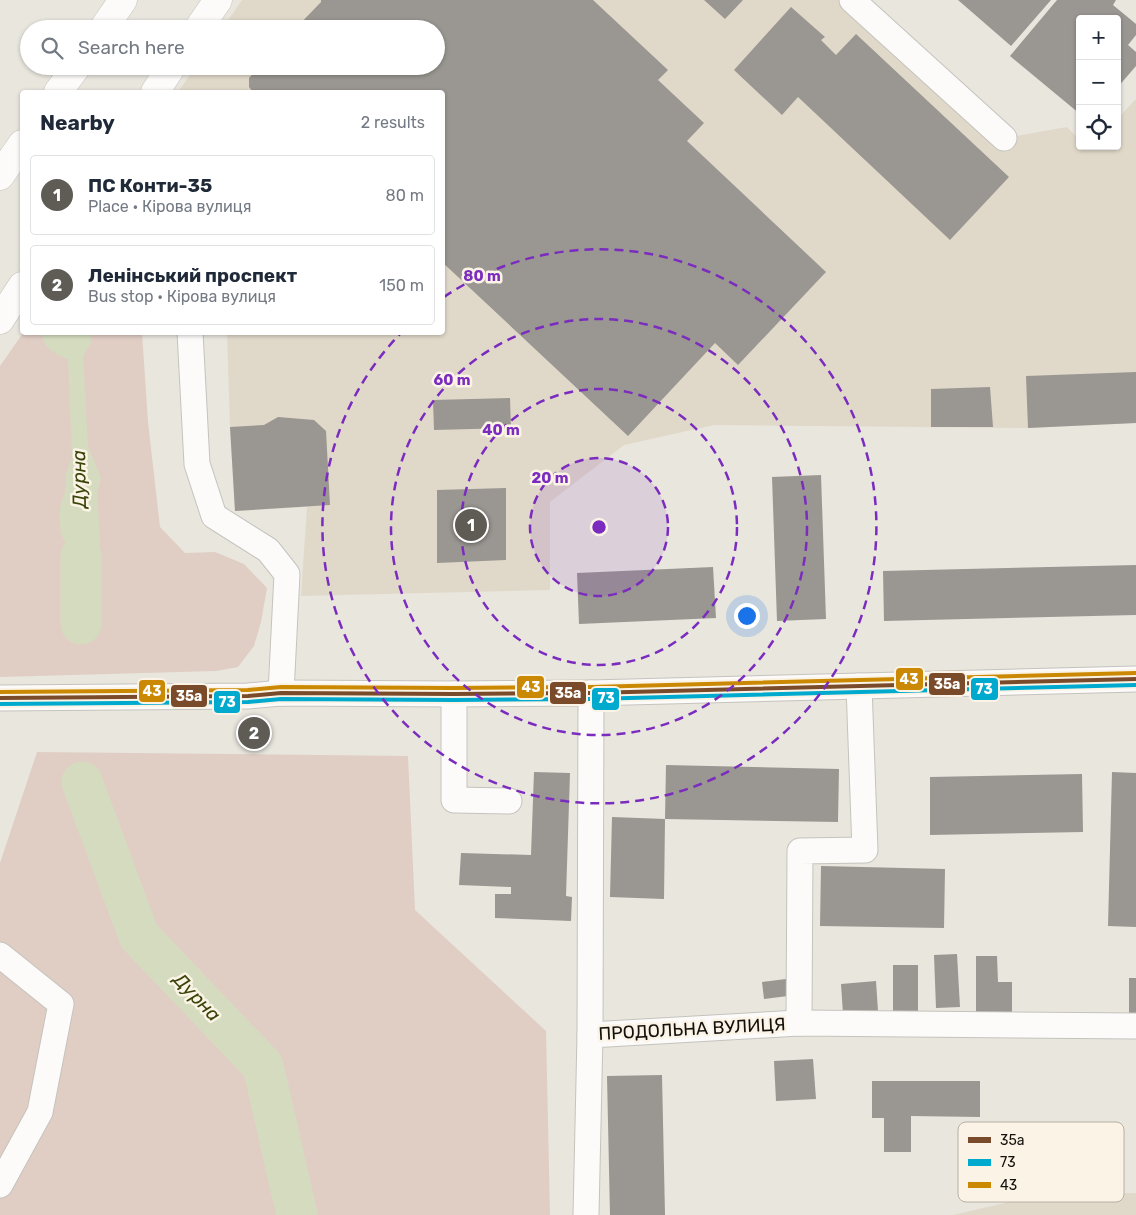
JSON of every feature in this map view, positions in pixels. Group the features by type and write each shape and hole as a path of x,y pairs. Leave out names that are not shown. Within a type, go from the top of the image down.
{"main road":[{"path":"109,20 123,0"},
{"path":"204,20 218,0"},
{"path":"59,90 70,75"},
{"path":"156,90 166,75"},
{"path":"0,176 20,147"},
{"path":"0,320 20,289"}],"street":[{"path":"852,0 1004,138"},
{"path":"190,335 197,464 214,516 268,550 287,574 281,694"},
{"path":"0,698 248,696 281,694 592,693 1136,679"},
{"path":"800,1023 800,851 865,850 859,686"},
{"name":"ПРОДОЛЬНА ВУЛИЦЯ","path":"592,693 590,1035 800,1023 1136,1026"},
{"path":"454,694 454,800 509,801"},
{"path":"0,955 61,1004 40,1112 0,1185"},
{"path":"586,1215 590,1035"}],"shaded area":[{"path":"242,0 852,0 1004,138 1067,127 1076,136 1076,150 1121,150 1121,115 1136,99 1136,423 1028,428 714,425 624,445 550,502 550,590 301,596 307,507 235,511 227,335 445,335 445,90 179,90 190,75 445,75 445,20 228,20"},
{"path":"22,335 142,335 148,422 160,527 185,553 215,552 244,564 267,588 261,622 254,646 238,667 216,671 0,677 0,366"},
{"path":"37,752 408,756 415,910 546,1031 550,1215 0,1215 0,863"},
{"path":"1124,1193 1136,1193 1136,1215 953,1215 1009,1202 1124,1202"}],"water":[{"path":"42,335 92,335 91,343 83,356 88,446 101,478 97,493 100,537 97,590 89,597 88,612 74,611 74,597 66,590 66,545 61,533 59,517 65,492 66,474 72,457 68,359 54,353 44,342"}],"building":[{"path":"321,0 593,0 668,70 658,80 704,123 687,141 826,272 738,365 715,343 628,436 445,265 445,90 251,90 249,87 249,78 252,75 445,75 445,20 304,20"},
{"path":"704,0 743,0 725,19"},
{"path":"958,0 1051,0 1011,46"},
{"path":"1057,0 1116,0 1113,5 1136,24 1136,35 1128,45 1136,52 1136,66 1121,83 1121,15 1076,15 1076,111 1010,56"},
{"path":"791,7 825,37 821,40 836,55 856,34 1009,177 950,240 798,97 782,115 734,70"},
{"path":"1136,372 1136,423 1028,428 1026,376"},
{"path":"990,387 993,427 931,427 931,389"},
{"path":"510,398 511,428 434,430 433,400"},
{"path":"278,417 314,420 326,431 330,505 235,511 230,427 264,425"},
{"path":"821,475 826,619 777,621 772,477"},
{"path":"506,488 506,560 437,563 437,490"},
{"path":"1136,565 1136,615 884,621 883,571"},
{"path":"713,567 716,618 579,624 577,573"},
{"path":"666,765 839,769 838,822 665,819"},
{"path":"534,772 570,773 566,896 572,897 571,921 495,918 495,894 511,894 511,887 459,885 461,853 531,855"},
{"path":"1112,772 1136,773 1136,927 1108,926"},
{"path":"1082,774 1083,832 930,835 930,777"},
{"path":"612,817 665,819 664,899 610,897"},
{"path":"821,866 945,869 944,928 820,926"},
{"path":"957,954 960,1007 936,1008 934,955"},
{"path":"976,956 997,956 998,982 1012,982 1012,1012 976,1012"},
{"path":"893,965 918,965 918,1014 893,1014"},
{"path":"1129,978 1136,978 1136,1021 1129,1021"},
{"path":"786,979 788,996 764,999 762,982"},
{"path":"876,981 878,1011 843,1014 841,984"},
{"path":"813,1059 816,1099 776,1101 774,1061"},
{"path":"662,1075 665,1215 610,1215 607,1076"},
{"path":"872,1081 980,1081 980,1117 911,1116 911,1152 884,1152 884,1118 872,1118"}],"waterway":[{"name":"Дурна","path":"81,556 81,624"},
{"name":"Дурна","path":"82,782 139,936 263,1066 297,1215"}],"transit line":[{"name":"43","path":"0,692 248,690 281,687 591,687 1136,673"},
{"name":"35а","path":"0,698 248,696 281,693 591,693 1136,679"},
{"name":"73","path":"0,704 248,702 281,699 591,699 1136,685"}],"place":[{"name":"ПС Конти-35","path":"471,525"},
{"name":"Ленінський проспект","path":"254,733"}]}
